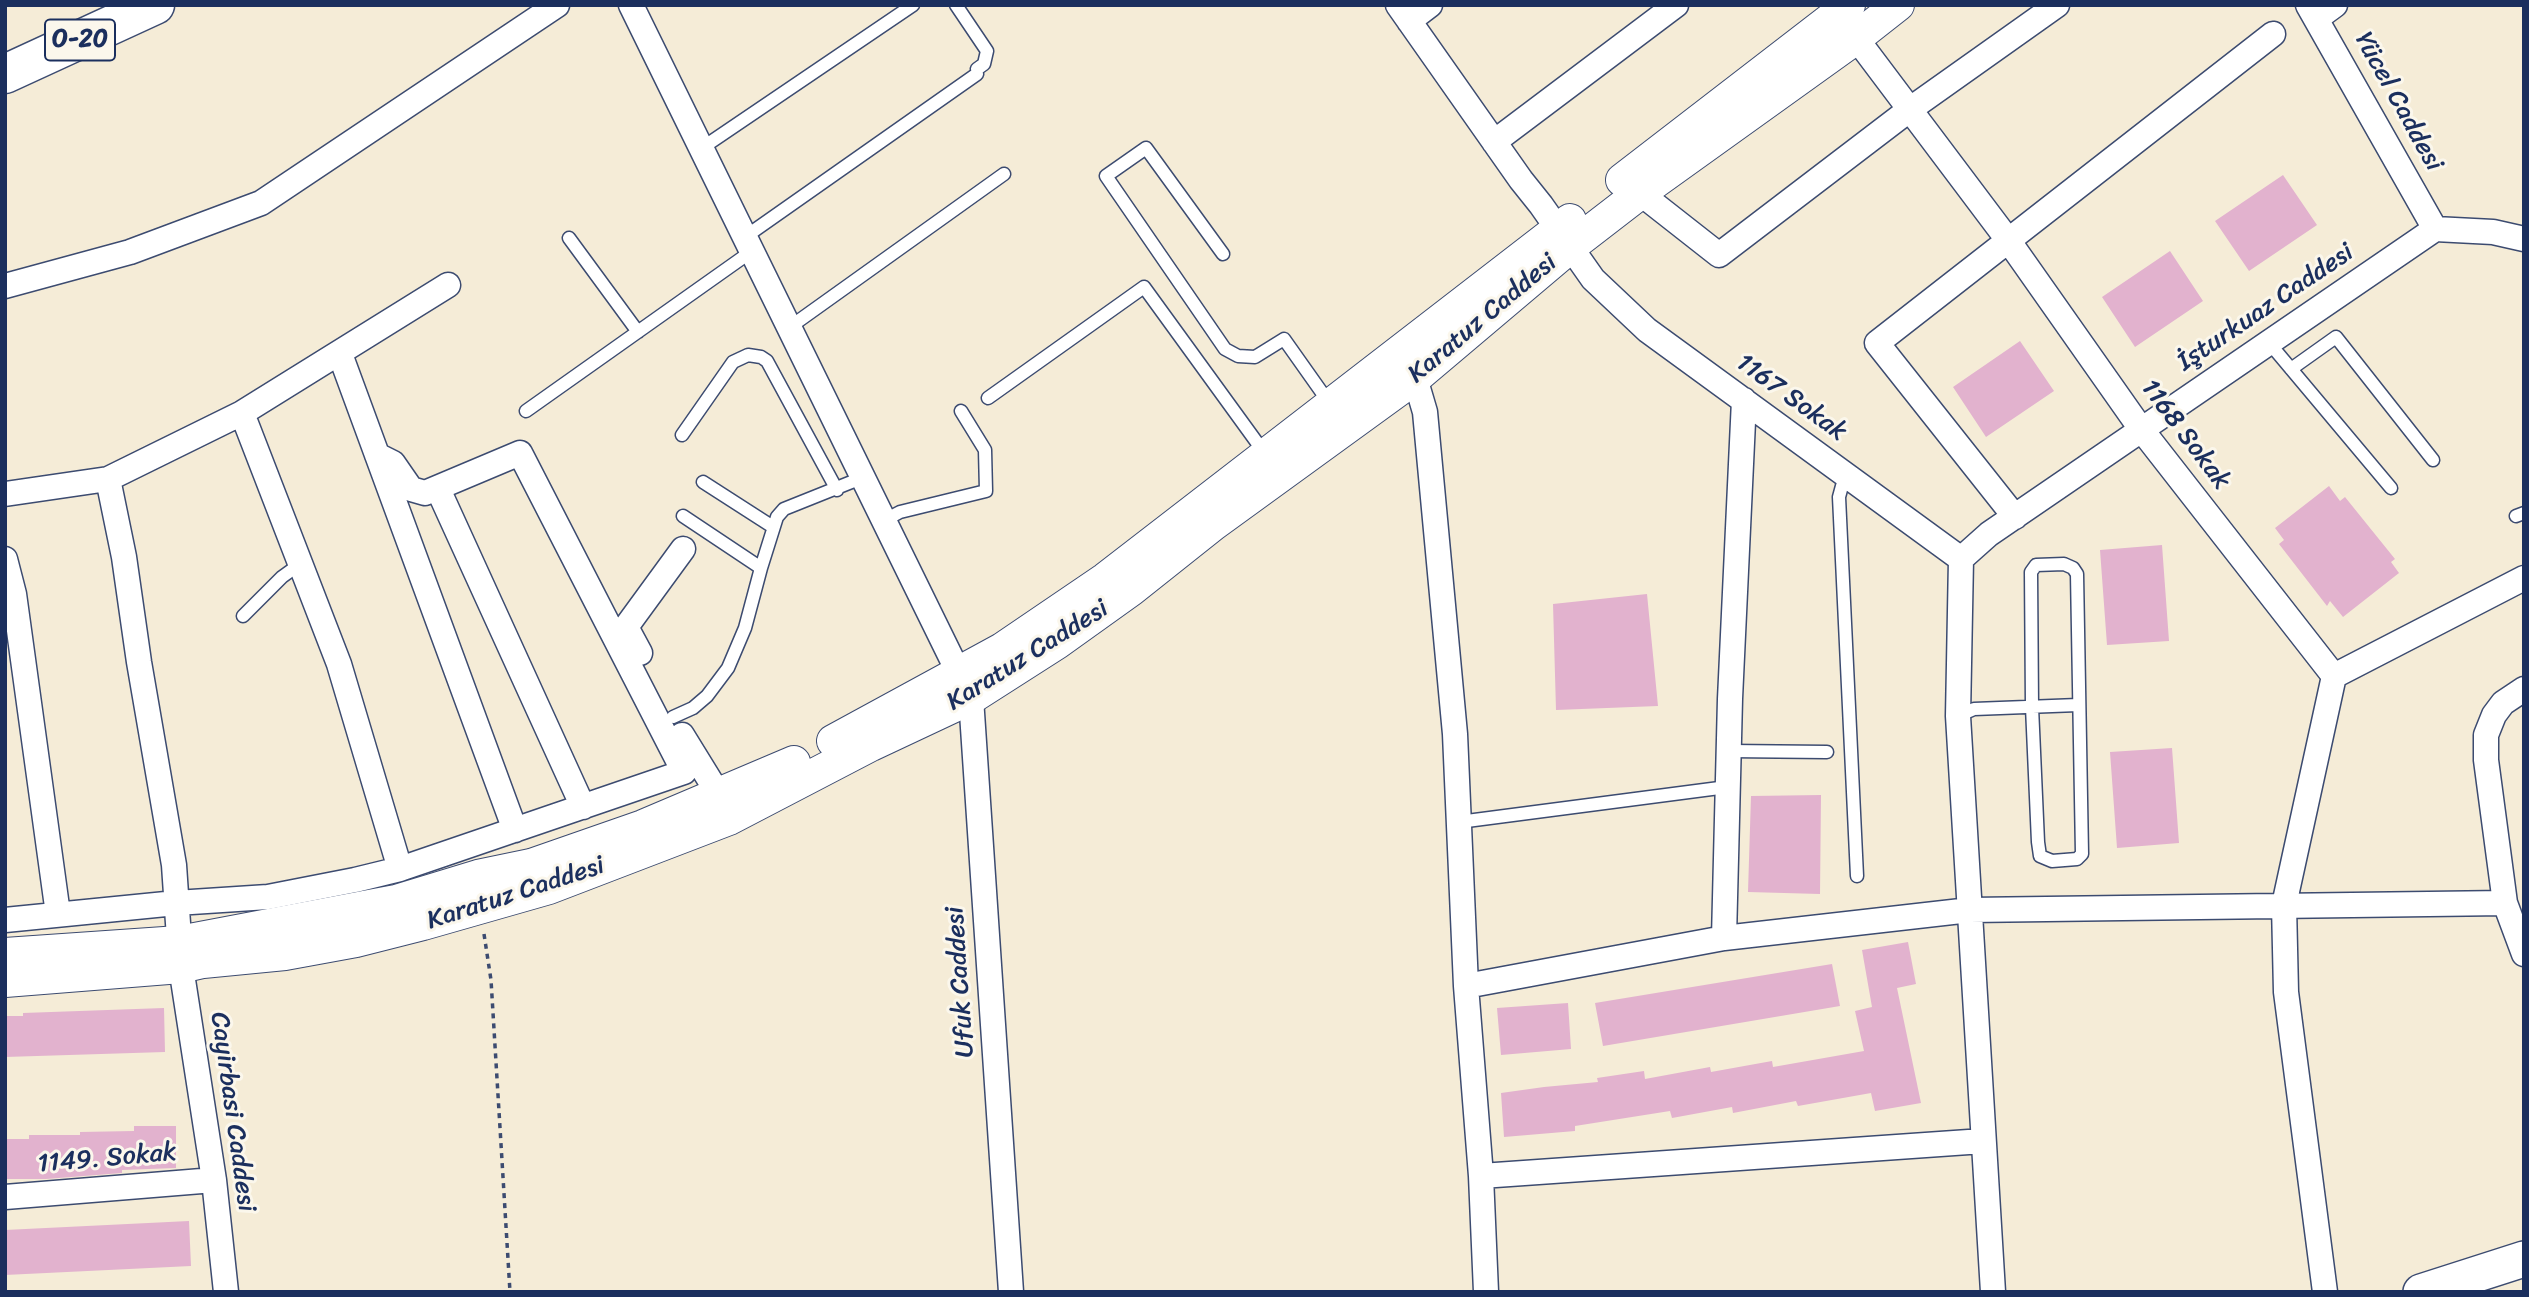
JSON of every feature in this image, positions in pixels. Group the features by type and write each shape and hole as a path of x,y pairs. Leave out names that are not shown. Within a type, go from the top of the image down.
{"highway":[{"name":"O-20","path":"5,74 155,5"}],"main road":[{"path":"2420,1292 2524,1259"}],"street":[{"path":"5,286 130,252 261,203 557,5"},
{"path":"631,5 966,684 1002,649 1105,579 1331,405 1564,238"},
{"path":"1404,13 1430,5"},
{"path":"1494,142 1676,5"},
{"name":"Karatuz Caddesi","path":"5,981 180,954 203,962 285,954 423,925 548,888 724,807 871,745 966,684 1079,628 1214,524 1415,377 1564,238 1849,5"},
{"path":"1640,193 1719,255 1909,110 2057,5"},
{"name":"Karatuz Caddesi","path":"1564,238 1640,193 1856,38 1886,9"},
{"name":"Yücel Caddesi","path":"2320,10 2435,229"},
{"name":"1167 Sokak","path":"1404,13 1593,279 1647,330 1961,559"},
{"path":"2014,517 1877,343 2273,34"},
{"name":"1168 Sokak","path":"1856,38 2008,240 2141,429 2334,676"},
{"path":"2435,229 2493,232 2524,239"},
{"name":"İşturkuaz Caddesi","path":"1961,559 1989,534 2435,229"},
{"path":"5,494 108,479 242,413 448,285"},
{"path":"340,354 515,830"},
{"path":"1415,377 1425,412 1455,734 1466,986 1481,1175 1486,1292"},
{"path":"1724,938 1727,787 1744,400"},
{"path":"242,413 339,664 400,869"},
{"path":"5,920 268,897 400,869 684,772 520,453 425,493 411,489 393,464 377,455"},
{"name":"Cayirbasi Caddesi","path":"108,479 124,557 174,865 180,954 214,1180 226,1292"},
{"path":"438,489 583,807"},
{"path":"5,954 180,954 396,901 478,876 531,865 643,826 724,807 693,755 626,627 683,550"},
{"path":"5,559 14,594 58,914"},
{"path":"1961,559 1958,716 1993,1292"},
{"path":"2325,1292 2286,992 2284,905 2334,676 2524,578"},
{"name":"Ufuk Caddesi","path":"966,684 1011,1292"},
{"path":"2524,689 2503,703 2494,715 2486,735 2486,760 2505,903 2524,954"},
{"path":"1466,986 1724,938 1970,909 2505,903"},
{"path":"1481,1175 1983,1142"},
{"name":"1149. Sokak","path":"5,1197 214,1180"}],"lane":[{"path":"702,149 913,5"},
{"path":"526,411 638,332 977,71 986,60 987,51 956,5"},
{"path":"1223,254 1146,148 1106,176 1225,349 1238,356 1255,356 1284,339 1331,405"},
{"path":"790,327 1004,174"},
{"path":"569,238 638,332"},
{"path":"988,398 1144,288 1266,455"},
{"path":"2291,369 2336,337 2433,460"},
{"path":"2270,341 2391,488"},
{"path":"682,435 733,362 748,355 761,357 767,361 837,490"},
{"path":"885,520 900,512 986,491 985,450 961,411"},
{"path":"673,717 701,702 722,678 745,628 773,527 784,509 864,477"},
{"path":"1848,477 1839,498 1857,876"},
{"path":"703,482 773,527"},
{"path":"683,516 761,568"},
{"path":"243,616 282,577 300,564"},
{"path":"2064,564 2073,568 2077,574 2078,705 2082,853 2077,859 2052,861 2040,856 2038,842 2032,707 2031,572 2036,565 2064,564"},
{"path":"1958,716 1974,709 2078,705"},
{"path":"1729,751 1827,752"},
{"path":"1459,821 1727,787"}],"path":[{"path":"480,906 491,980 510,1292"}],"building":[{"path":"2283,175 2317,225 2249,271 2215,221"},
{"path":"2170,251 2203,301 2135,347 2102,297"},
{"path":"2020,341 2054,391 1986,437 1953,387"},
{"path":"2329,486 2340,501 2345,497 2395,559 2391,562 2399,573 2343,617 2330,601 2327,606 2279,544 2284,540 2275,528"},
{"path":"2162,545 2169,641 2107,645 2100,550"},
{"path":"1647,594 1658,706 1556,710 1553,604"},
{"path":"2172,748 2179,843 2117,848 2110,752"},
{"path":"1821,795 1820,894 1748,892 1751,796"},
{"path":"1908,942 1916,984 1897,988 1921,1103 1875,1111 1871,1093 1798,1106 1796,1101 1733,1113 1732,1107 1672,1118 1670,1111 1575,1126 1575,1131 1504,1137 1501,1093 1598,1082 1597,1078 1644,1071 1645,1079 1710,1067 1711,1072 1772,1061 1773,1067 1864,1051 1855,1011 1872,1007 1862,950"},
{"path":"1832,964 1840,1006 1603,1046 1595,1003"},
{"path":"1568,1003 1571,1049 1501,1055 1497,1008"},
{"path":"164,1008 165,1052 5,1057 5,1016"},
{"path":"134,1126 176,1126 176,1168 122,1170 122,1173 46,1179 5,1179 5,1139 29,1139 29,1135 134,1131"},
{"path":"189,1221 191,1266 5,1275 5,1230"}]}
